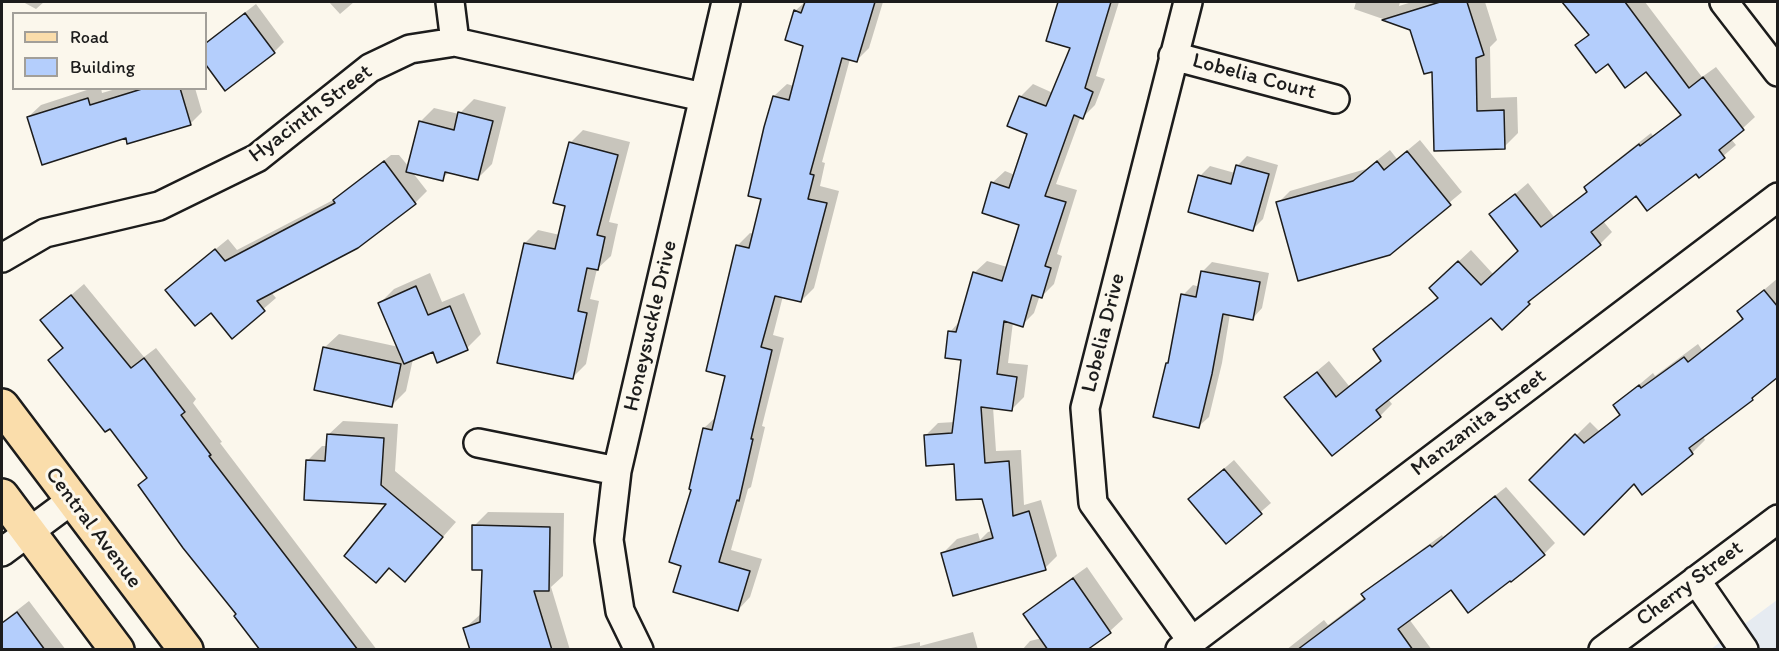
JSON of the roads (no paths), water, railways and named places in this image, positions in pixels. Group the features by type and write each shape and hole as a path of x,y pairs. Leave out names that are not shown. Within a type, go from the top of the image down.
{"main road":[{"name":"Central Avenue","path":"2,406 186,650"},
{"path":"2,496 117,650"}],"street":[{"path":"450,2 455,42"},
{"name":"Honeysuckle Drive","path":"639,650 620,611 609,540 617,471 726,2"},
{"name":"Lobelia Drive","path":"1186,645 1093,503 1085,408 1188,2"},
{"path":"1724,2 1778,72"},
{"name":"Hyacinth Street","path":"2,258 45,233 159,206 257,158 370,68 410,49 455,42 703,98"},
{"name":"Lobelia Court","path":"1173,56 1335,99"},
{"name":"Manzanita Street","path":"1186,645 1778,197"},
{"path":"478,442 617,471"},
{"path":"2,552 72,500"},
{"name":"Cherry Street","path":"1603,650 1778,519"},
{"path":"1696,580 1744,650"}]}
